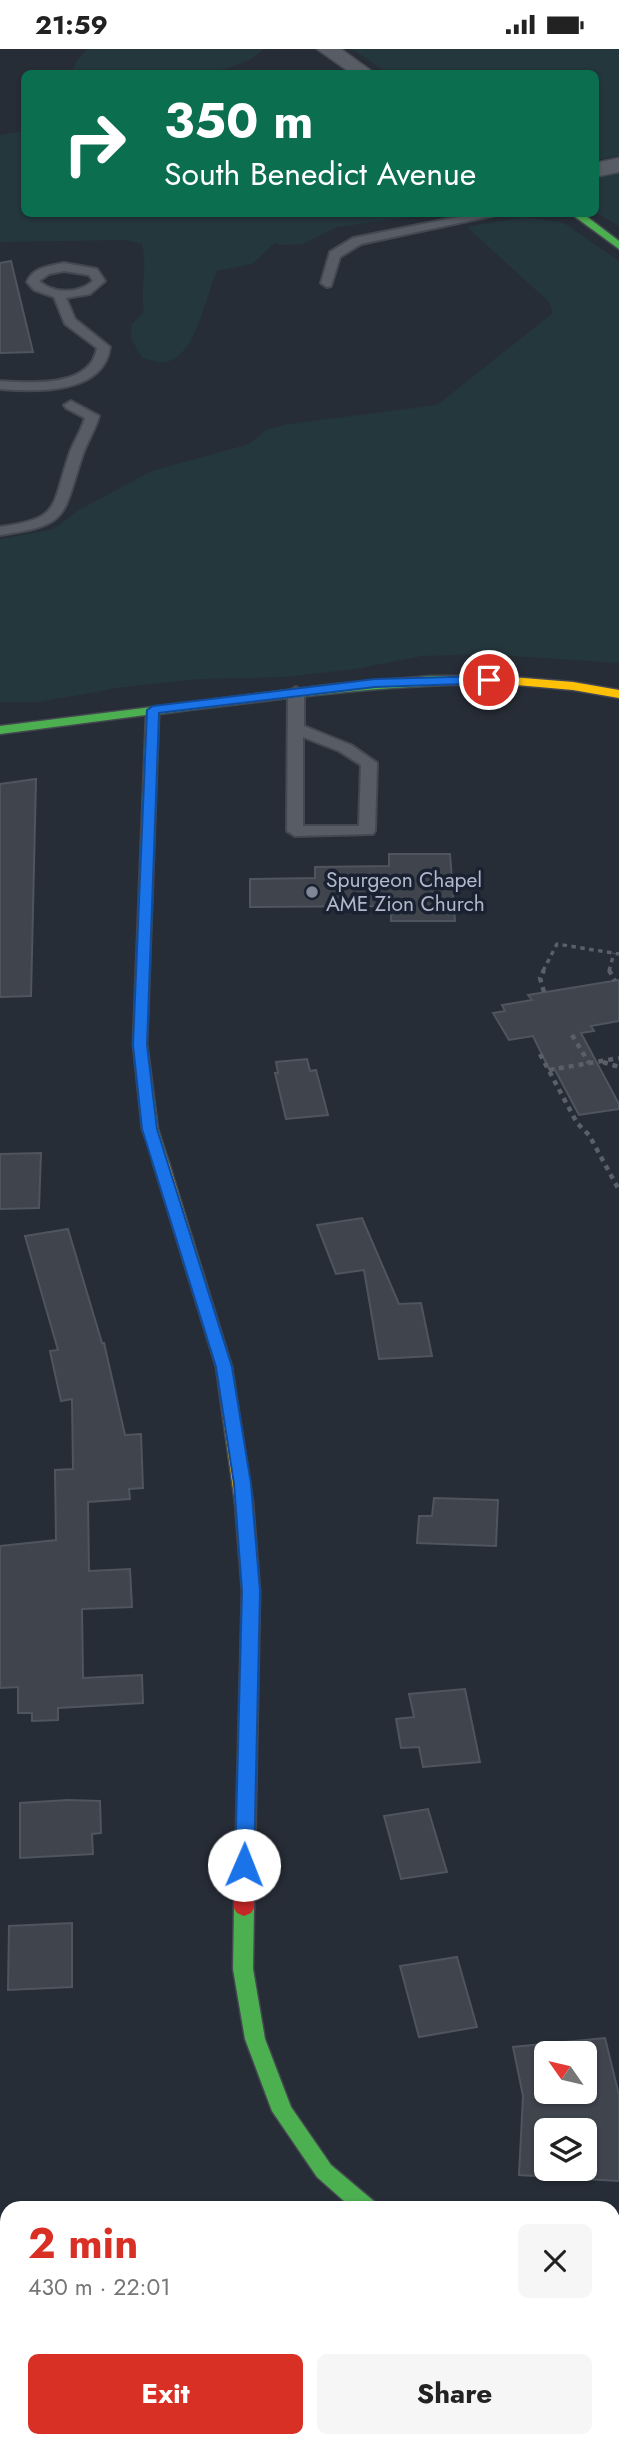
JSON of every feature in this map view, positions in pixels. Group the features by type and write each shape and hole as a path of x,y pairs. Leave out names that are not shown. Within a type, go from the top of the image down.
{"street":[{"path":"327,49 359,70"},
{"path":"599,169 619,165"},
{"path":"580,217 619,246"},
{"path":"0,730 375,683 489,680 551,684 619,694"},
{"path":"153,710 140,1045 149,1129 224,1367 242,1484 251,1591 243,1969 255,2039 282,2111 324,2171 359,2201"}],"lane":[{"path":"327,283 334,255 356,241 479,217"},
{"path":"0,384 54,385 89,373 101,363 105,355 104,347 71,324 64,314 59,294"},
{"path":"0,531 38,524 60,511 76,453 90,431 92,416 71,405"},
{"path":"296,692 295,831 367,831 369,763 345,748 296,728"}],"path":[{"path":"544,992 540,978 557,944 617,954 608,971 615,981"},
{"path":"572,1035 589,1063"},
{"path":"540,1054 577,1123 589,1135 616,1179 619,1191"},
{"path":"549,1070 619,1058"},
{"path":"600,1062 619,1067"}],"shaded area":[{"path":"87,49 263,49 248,61 220,70 73,70"},
{"path":"352,49 619,49 619,156 599,159 599,70 384,70"},
{"path":"21,132 21,217 412,217 337,227 303,244 275,243 252,264 217,271 187,347 179,356 169,361 155,361 142,358 131,338 132,324 144,312 142,244 125,240 0,242 0,135"},
{"path":"619,171 619,226 599,214 599,176"},
{"path":"525,217 564,223 619,261 619,663 482,654 422,656 355,669 285,677 199,679 123,687 39,702 0,702 0,539 54,529 79,510 152,471 249,444 268,429 437,405 553,313 549,302 467,227"}],"building":[{"path":"11,261 33,352 0,353 0,263"},
{"path":"36,779 31,996 0,997 0,784"},
{"path":"389,854 450,854 455,921 391,921 391,906 250,907 250,879 315,878 315,867 389,866"},
{"path":"619,980 619,1021 591,1026 594,1031 581,1033 619,1104 619,1109 579,1115 554,1068 549,1069 533,1036 509,1040 493,1013 505,1011 502,1005 532,1000 528,995"},
{"path":"307,1059 310,1071 316,1070 328,1115 286,1119 275,1073 278,1073 276,1062"},
{"path":"41,1153 39,1208 0,1209 0,1154"},
{"path":"362,1218 399,1304 421,1303 432,1356 379,1359 364,1270 336,1274 317,1225"},
{"path":"68,1229 104,1343 125,1435 141,1434 143,1488 129,1489 130,1499 88,1502 89,1571 130,1569 132,1607 82,1609 83,1678 142,1675 143,1703 58,1708 58,1720 32,1721 32,1713 18,1713 18,1687 0,1688 0,1546 56,1540 55,1470 73,1469 72,1399 61,1401 50,1351 58,1350 25,1236"},
{"path":"434,1498 498,1500 496,1546 417,1543 419,1516 432,1516"},
{"path":"465,1689 480,1762 423,1767 419,1747 401,1748 396,1719 414,1717 409,1694"},
{"path":"100,1801 101,1833 92,1834 93,1854 20,1858 20,1803"},
{"path":"428,1809 447,1872 401,1879 384,1816"},
{"path":"72,1923 72,1987 8,1990 9,1926"},
{"path":"457,1957 477,2027 419,2037 400,1966"},
{"path":"605,2038 619,2095 619,2181 597,2180 597,2118 534,2118 534,2176 519,2175 523,2096 513,2047 534,2045 534,2104 597,2104 597,2041 574,2041"}],"traffic: fast":[{"path":"580,217 619,246"},
{"path":"0,730 336,688 431,680 497,680"},
{"path":"153,710 140,1044 150,1129 161,1163"},
{"path":"244,1908 243,1969 255,2039 282,2111 324,2171 359,2201"}],"traffic: slow":[{"path":"497,680 573,686 619,694"},
{"path":"161,1163 224,1367 244,1503"}],"traffic: jam":[{"path":"244,1503 251,1591 244,1908"}],"place":[{"name":"Spurgeon Chapel AME Zion Church","path":"312,892"}],"route":[{"path":"244,1865 251,1591 242,1484 224,1367 195,1282 149,1129 140,1045 153,710 375,683 489,680"}]}
